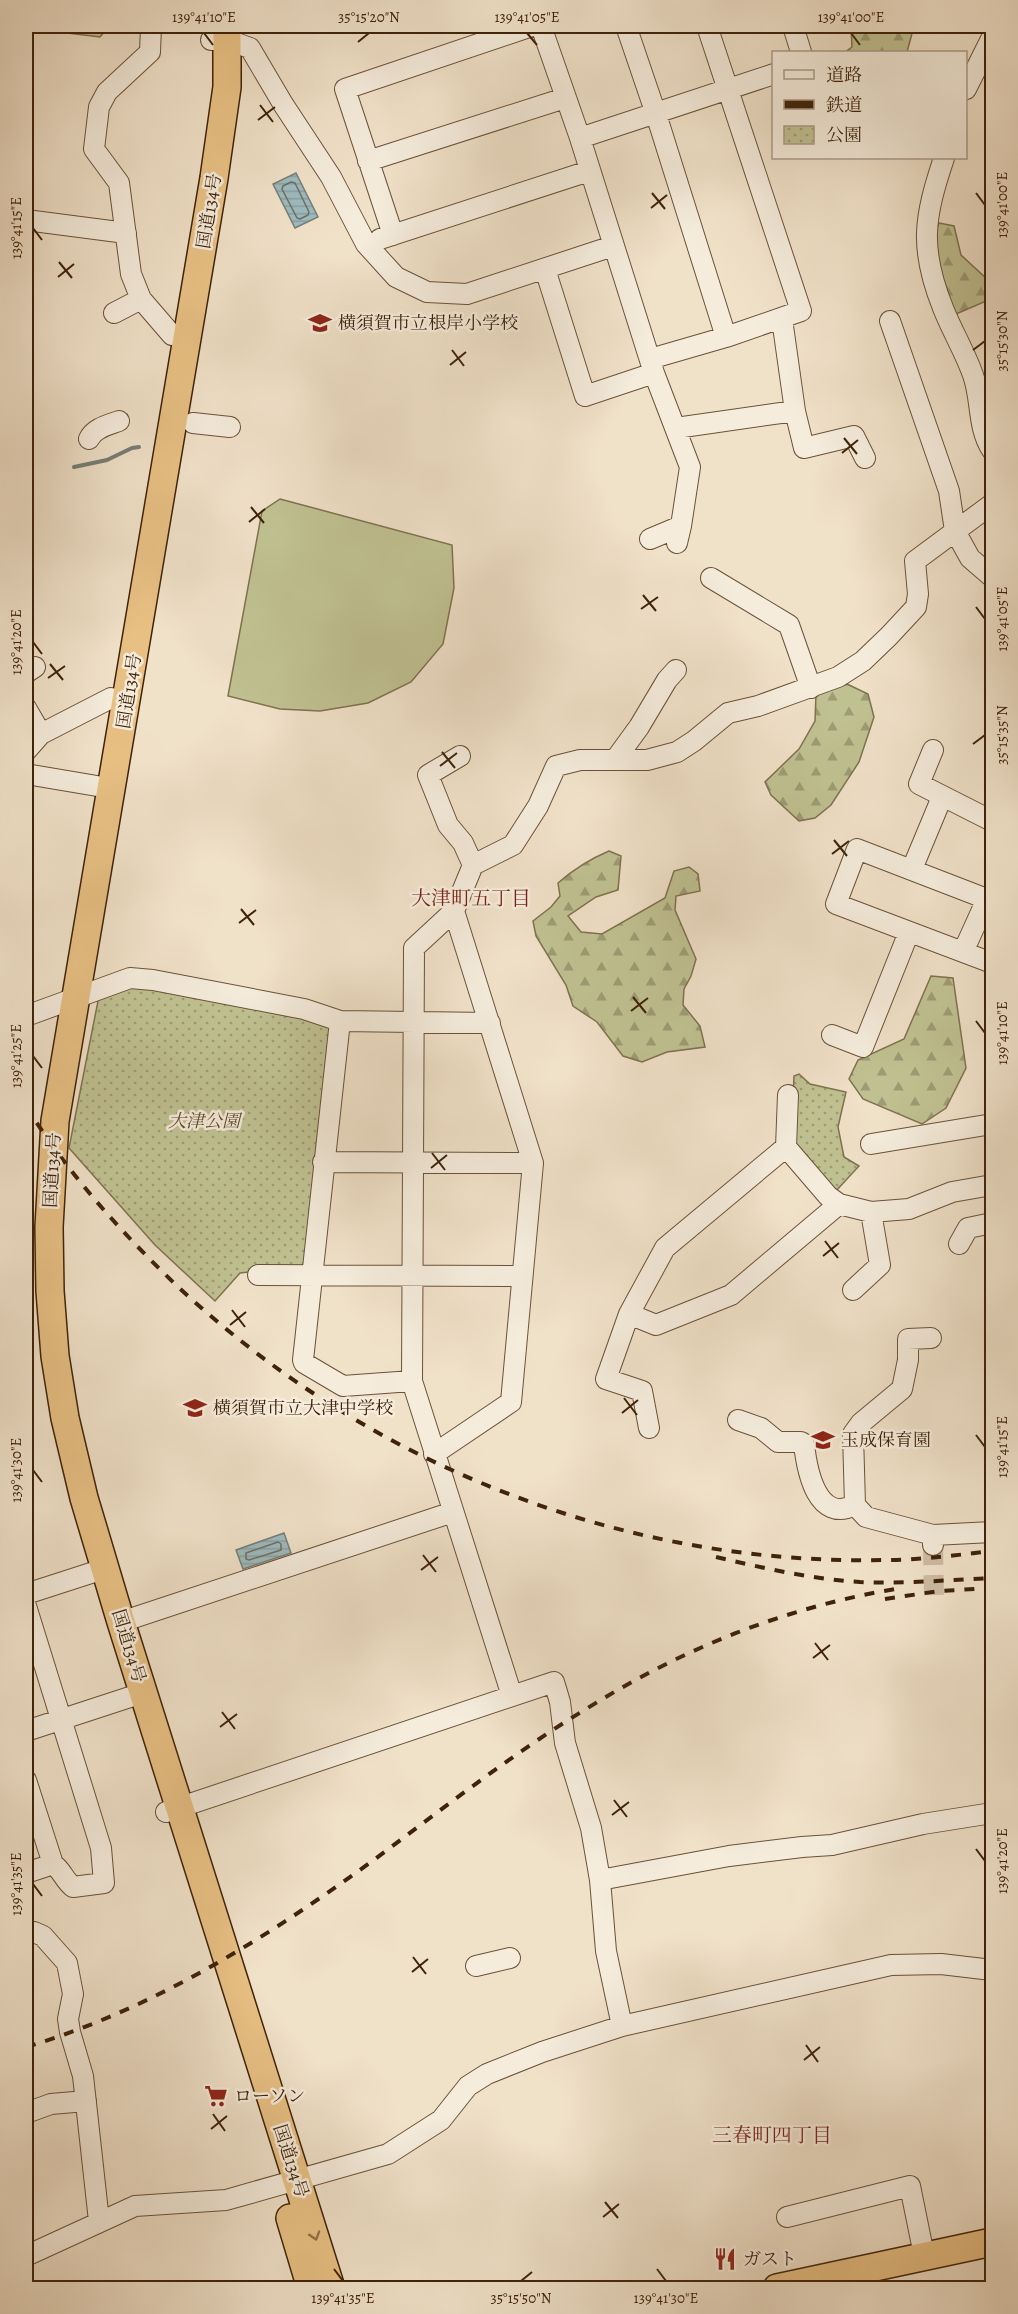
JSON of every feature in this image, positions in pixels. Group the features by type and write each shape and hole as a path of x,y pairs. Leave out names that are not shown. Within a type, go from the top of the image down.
{"highway":[{"name":"国道134号","path":"219,33 210,84 199,176 111,698 69,1000 55,1121 49,1227 50,1292 65,1418 84,1498 173,1809 289,2182 331,2289"},
{"name":"国道134号","path":"173,1809 129,1697 70,1504 51,1421 41,1357 35,1291 35,1225 40,1120 69,1000 213,189 227,87 219,33"},
{"name":"国道134号","path":"289,2182 311,2289"},
{"path":"777,2289 993,2242"},
{"path":"853,2289 993,2259"}],"street":[{"path":"151,26 150,52 107,92 99,106 94,149 119,183 131,274 141,299 172,335"},
{"path":"393,235 345,89 532,26"},
{"path":"541,26 580,138 652,366 690,467 679,535 650,539"},
{"path":"626,26 726,337"},
{"path":"545,268 585,396 652,366 801,311 708,26"},
{"path":"793,26 801,51"},
{"path":"219,33 250,48 283,104 331,177 366,244 396,277 428,292 467,294 613,246"},
{"path":"967,87 993,38"},
{"path":"580,138 772,76"},
{"path":"368,161 565,98"},
{"path":"944,159 928,209 926,231 928,258 943,308 974,377 985,439 993,450"},
{"path":"366,244 589,171"},
{"path":"26,220 126,233"},
{"path":"114,313 141,299"},
{"path":"782,319 795,411 804,448 854,436 865,458"},
{"path":"890,321 949,491 955,531 970,558 993,577"},
{"path":"676,428 795,411"},
{"path":"89,439 90,435 100,428 119,421"},
{"path":"193,423 230,427"},
{"path":"512,1696 412,1382 414,948 454,911 473,865 513,845 538,806 549,761 647,760 677,752 728,713 758,706 838,677 863,661 907,619 916,607 918,586 915,561 993,504"},
{"path":"711,578 789,625 811,688"},
{"path":"615,760 639,727 667,680 676,670"},
{"path":"26,750 41,734 111,698"},
{"path":"26,708 41,734"},
{"path":"933,750 919,784 993,821"},
{"path":"460,756 428,775 448,825 463,843 473,865"},
{"path":"26,774 98,786"},
{"path":"912,869 942,797"},
{"path":"963,952 990,900 857,849 836,904 909,932 963,952 993,963"},
{"path":"434,1454 511,1402 533,1163 454,911"},
{"path":"832,1035 863,1047 909,932"},
{"path":"26,1016 130,978 153,980 304,1009 340,1021 490,1023"},
{"path":"340,1021 302,1349 304,1363 343,1386 412,1382"},
{"path":"788,1095 786,1148 828,1196 839,1204 871,1212 909,1209 952,1192 993,1185"},
{"path":"871,1144 993,1124"},
{"path":"649,1428 642,1390 606,1379 628,1314 666,1248 786,1148"},
{"path":"323,1162 533,1163"},
{"path":"628,1314 656,1324 731,1295 839,1204"},
{"path":"853,1290 880,1265 871,1212"},
{"path":"959,1244 968,1228 993,1223"},
{"path":"258,1275 522,1276"},
{"path":"931,1338 908,1340 908,1360 902,1389 861,1423 853,1434 855,1505 866,1517 933,1540 993,1532"},
{"path":"738,1420 761,1428 778,1442 804,1444 807,1469 827,1506 833,1510 842,1510 855,1505"},
{"path":"121,1622 453,1512"},
{"path":"26,1594 91,1574"},
{"path":"26,1606 101,1848 104,1883 73,1887 66,1882 59,1868 53,1864 26,1780"},
{"path":"173,1809 554,1682 560,1702 565,1743 591,1828 600,1880 606,1951 622,2026"},
{"path":"26,1731 129,1697"},
{"path":"600,1880 729,1856 802,1846 832,1845 923,1824 993,1813"},
{"path":"26,1873 53,1864"},
{"path":"26,1934 34,1932 43,1936 67,1963 73,1994 68,2019 84,2076 99,2221"},
{"path":"476,1966 510,1958"},
{"path":"26,2256 135,2206 226,2200 388,2154 415,2139 441,2120 468,2086 487,2074 542,2052 622,2026 891,1965 924,1963 993,1970"},
{"path":"26,2113 51,2104 86,2101"},
{"path":"787,2217 910,2186 924,2256"}],"green space":[{"path":"26,26 109,26 100,37 26,28"},
{"path":"851,26 914,26 907,51 846,51 852,47"},
{"path":"939,223 954,226 961,255 987,279 992,279 992,305 986,301 956,314 937,269 934,247"},
{"path":"280,499 452,545 454,588 443,644 411,682 368,703 320,711 280,709 228,696 262,511"},
{"path":"847,684 868,694 874,717 859,762 831,805 815,818 799,821 771,795 765,782 799,749 815,721 816,694"},
{"path":"609,851 621,856 618,890 596,897 568,916 581,932 602,934 665,898 674,871 689,867 698,874 700,891 676,896 675,910 696,959 684,989 683,1005 700,1026 705,1047 667,1052 642,1062 623,1056 597,1022 573,1006 566,985 536,936 533,921 551,907 560,896 558,883 582,865"},
{"path":"931,976 953,978 966,1068 946,1108 922,1124 863,1099 849,1079 858,1060 904,1039"},
{"name":"大津公園","path":"132,986 339,1024 306,1266 240,1273 215,1301 155,1245 69,1148 99,996"},
{"path":"799,1074 810,1084 846,1092 838,1127 844,1157 859,1166 834,1193 791,1143 794,1076"}],"water":[{"path":"296,173 318,217 295,228 273,184"},
{"path":"284,1533 291,1553 243,1569 236,1550"}],"waterway":[{"path":"74,467 107,460 139,447"}],"tunnel":[{"path":"933,1545 934,1599"}],"railway":[{"path":"26,1106 58,1154 94,1199 174,1283 249,1347 329,1403 414,1452 503,1492 595,1523 690,1545 787,1557 886,1560 992,1551"},
{"path":"716,1557 805,1576 842,1581 910,1582 992,1578"},
{"path":"885,1599 939,1591 992,1588"},
{"path":"26,2047 119,2013 208,1968 251,1943 335,1888 532,1744 622,1687 696,1650 773,1619 813,1607 895,1589"}],"place":[{"name":"横須賀市立根岸小学校","path":"320,323"},
{"name":"横須賀市立大津中学校","path":"195,1408"},
{"name":"玉成保育園","path":"823,1440"},
{"name":"ローソン","path":"216,2096"},
{"name":"ガスト","path":"725,2259"}],"district":[{"name":"大津町五丁目","path":"471,898"},
{"name":"三春町四丁目","path":"772,2135"}]}
